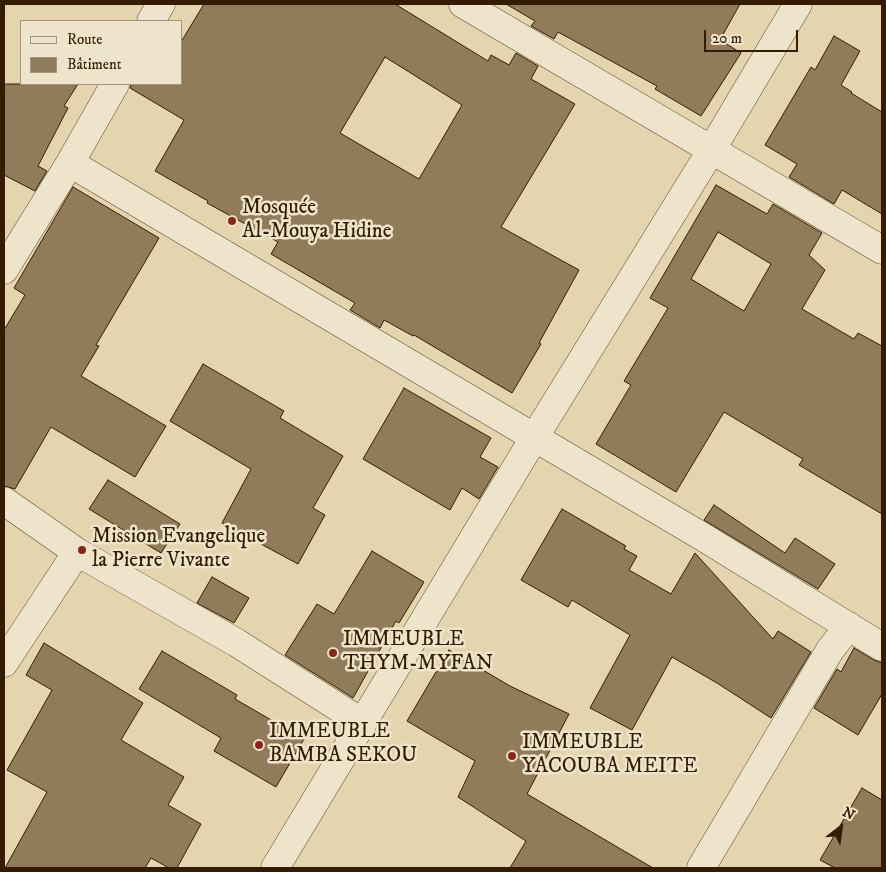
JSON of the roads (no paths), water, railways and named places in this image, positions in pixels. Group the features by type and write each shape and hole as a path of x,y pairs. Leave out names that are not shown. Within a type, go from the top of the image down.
{"street":[{"path":"152,20 161,4"},
{"path":"464,4 882,250"},
{"path":"275,868 534,438 712,149 798,4"},
{"path":"4,270 70,163 114,85"},
{"path":"70,163 703,537 882,647"},
{"path":"4,501 77,552 237,643 362,723"},
{"path":"4,663 77,552"},
{"path":"701,868 830,650 849,626"}],"place":[{"name":"Mosquée Al-Mouya Hidine","path":"232,221"},
{"name":"Mission Evangelique la Pierre Vivante","path":"82,550"},
{"name":"IMMEUBLE THYM-MYFAN","path":"333,653"},
{"name":"IMMEUBLE BAMBA SEKOU","path":"259,745"},
{"name":"IMMEUBLE YACOUBA MEITE","path":"512,756"}]}
